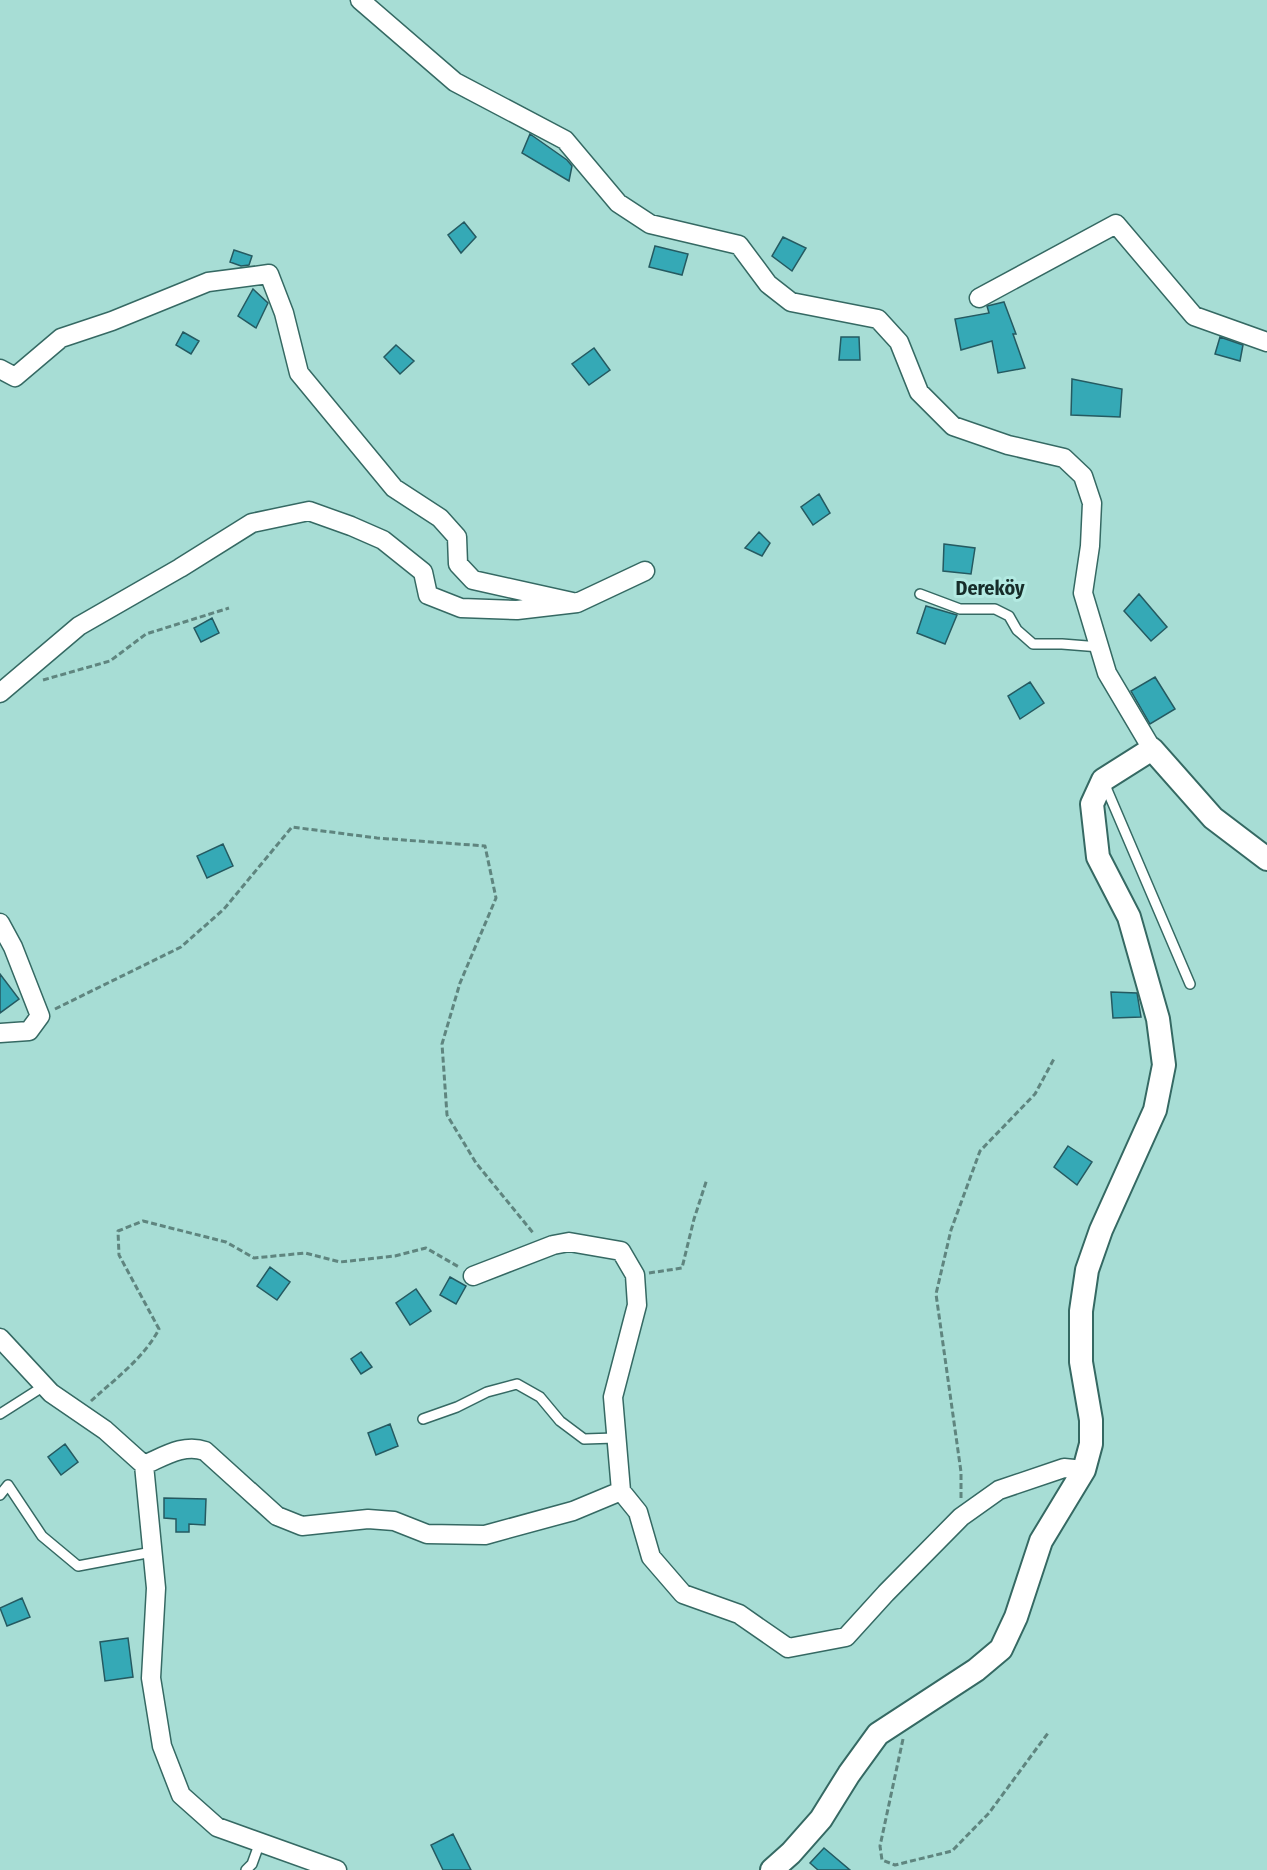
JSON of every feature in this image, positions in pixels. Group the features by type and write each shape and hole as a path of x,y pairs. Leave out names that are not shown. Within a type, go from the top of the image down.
{"street":[{"path":"360,0 454,82 565,140 618,202 650,224 739,245 768,284 791,302 878,319 899,342 919,392 952,426 1008,445 1064,458 1083,476 1092,503 1090,546 1083,593 1107,673 1152,749 1213,818 1267,859"},
{"path":"979,298 1116,224 1194,316 1267,342"},
{"path":"0,369 15,377 61,338 208,282 269,274 285,313 299,373 394,488 440,518 457,537 458,564 465,572 473,580 577,603"},
{"path":"0,693 79,626 252,524 309,511 383,540 423,572 428,594 461,608 518,610 577,603 645,571"},
{"path":"772,1870 791,1853 821,1819 849,1774 878,1734 976,1671 1001,1649 1016,1617 1041,1540 1084,1470 1091,1444 1091,1420 1081,1362 1081,1311 1087,1270 1101,1230 1155,1110 1164,1065 1158,1019 1129,917 1098,857 1092,804 1103,780 1152,749"},
{"path":"0,923 13,947 40,1016 29,1030 0,1033"},
{"path":"473,1275 545,1248 569,1242 621,1251 635,1275 637,1305 613,1397 621,1491 638,1512 651,1557 683,1593 739,1614 788,1648 846,1637 886,1593 962,1517 999,1490 1064,1468 1084,1470"},
{"path":"0,1338 44,1386 105,1430 144,1465 156,1588 151,1678 162,1746 181,1795 218,1827 338,1870"},
{"path":"144,1465 173,1452 194,1447 205,1451 277,1516 302,1526 368,1519 394,1521 427,1534 484,1535 573,1511 621,1491"}],"lane":[{"path":"920,594 960,609 995,609 1009,616 1017,630 1033,644 1100,647"},
{"path":"1103,780 1190,984"},
{"path":"423,1419 457,1407 487,1392 517,1384 540,1398 560,1421 584,1439 615,1438"},
{"path":"0,1414 44,1386"},
{"path":"0,1494 8,1485 42,1536 78,1566 152,1552"},
{"path":"246,1870 252,1864 260,1842"}],"path":[{"path":"36,681 110,661 146,634 229,608"},
{"path":"40,1016 181,947 224,909 292,828 377,838 485,846 496,898 460,983 442,1044 447,1115 476,1163 545,1248"},
{"path":"962,1517 961,1472 936,1294 951,1230 980,1151 1035,1094 1055,1056"},
{"path":"635,1275 682,1268 707,1179"},
{"path":"78,1412 125,1371 153,1340 159,1329 119,1256 118,1231 143,1221 226,1242 254,1258 305,1252 340,1262 395,1256 426,1248 473,1275"},
{"path":"909,1714 880,1846 882,1860 895,1865 952,1851 989,1813 1048,1732"}],"building":[{"path":"530,134 572,166 569,181 522,153"},
{"path":"464,222 476,237 461,253 448,235"},
{"path":"783,237 806,248 792,271 772,256"},
{"path":"655,246 688,254 682,275 649,267"},
{"path":"234,250 252,256 249,265 241,266 230,262"},
{"path":"253,289 268,303 256,328 238,316"},
{"path":"1004,302 1025,368 998,373 992,341 961,350 955,319 989,313 987,306"},
{"path":"183,332 199,341 191,354 176,345"},
{"path":"841,337 859,337 860,360 839,360"},
{"path":"1220,337 1243,345 1240,361 1215,354"},
{"path":"396,345 414,361 400,374 384,357"},
{"path":"594,348 610,370 589,385 572,364"},
{"path":"1072,379 1122,389 1120,417 1071,415"},
{"path":"819,494 830,513 813,525 801,507"},
{"path":"759,532 770,543 762,556 745,548"},
{"path":"944,544 975,548 971,574 943,571"},
{"path":"1139,594 1167,627 1151,641 1124,611"},
{"path":"926,606 957,615 945,644 917,633"},
{"path":"212,618 219,633 201,642 194,628"},
{"path":"1155,677 1175,709 1150,724 1131,691"},
{"path":"1030,682 1044,703 1020,719 1008,696"},
{"path":"223,844 233,866 207,878 197,856"},
{"path":"0,974 19,999 0,1013"},
{"path":"1111,992 1137,993 1141,1017 1113,1018"},
{"path":"1068,1146 1092,1162 1077,1185 1054,1167"},
{"path":"270,1267 290,1282 277,1300 257,1286"},
{"path":"450,1277 466,1286 456,1304 440,1295"},
{"path":"416,1289 431,1311 410,1325 396,1303"},
{"path":"361,1352 372,1367 361,1374 351,1359"},
{"path":"390,1424 398,1446 376,1455 368,1433"},
{"path":"65,1444 78,1462 61,1475 48,1457"},
{"path":"164,1498 206,1499 205,1525 189,1524 189,1532 176,1532 176,1519 164,1518"},
{"path":"22,1598 30,1617 7,1626 0,1608"},
{"path":"128,1638 133,1677 105,1681 100,1642"},
{"path":"453,1834 471,1870 443,1870 431,1845"},
{"path":"824,1848 850,1870 818,1870 810,1863"}],"district":[{"name":"Dereköy","path":"990,588"}]}
